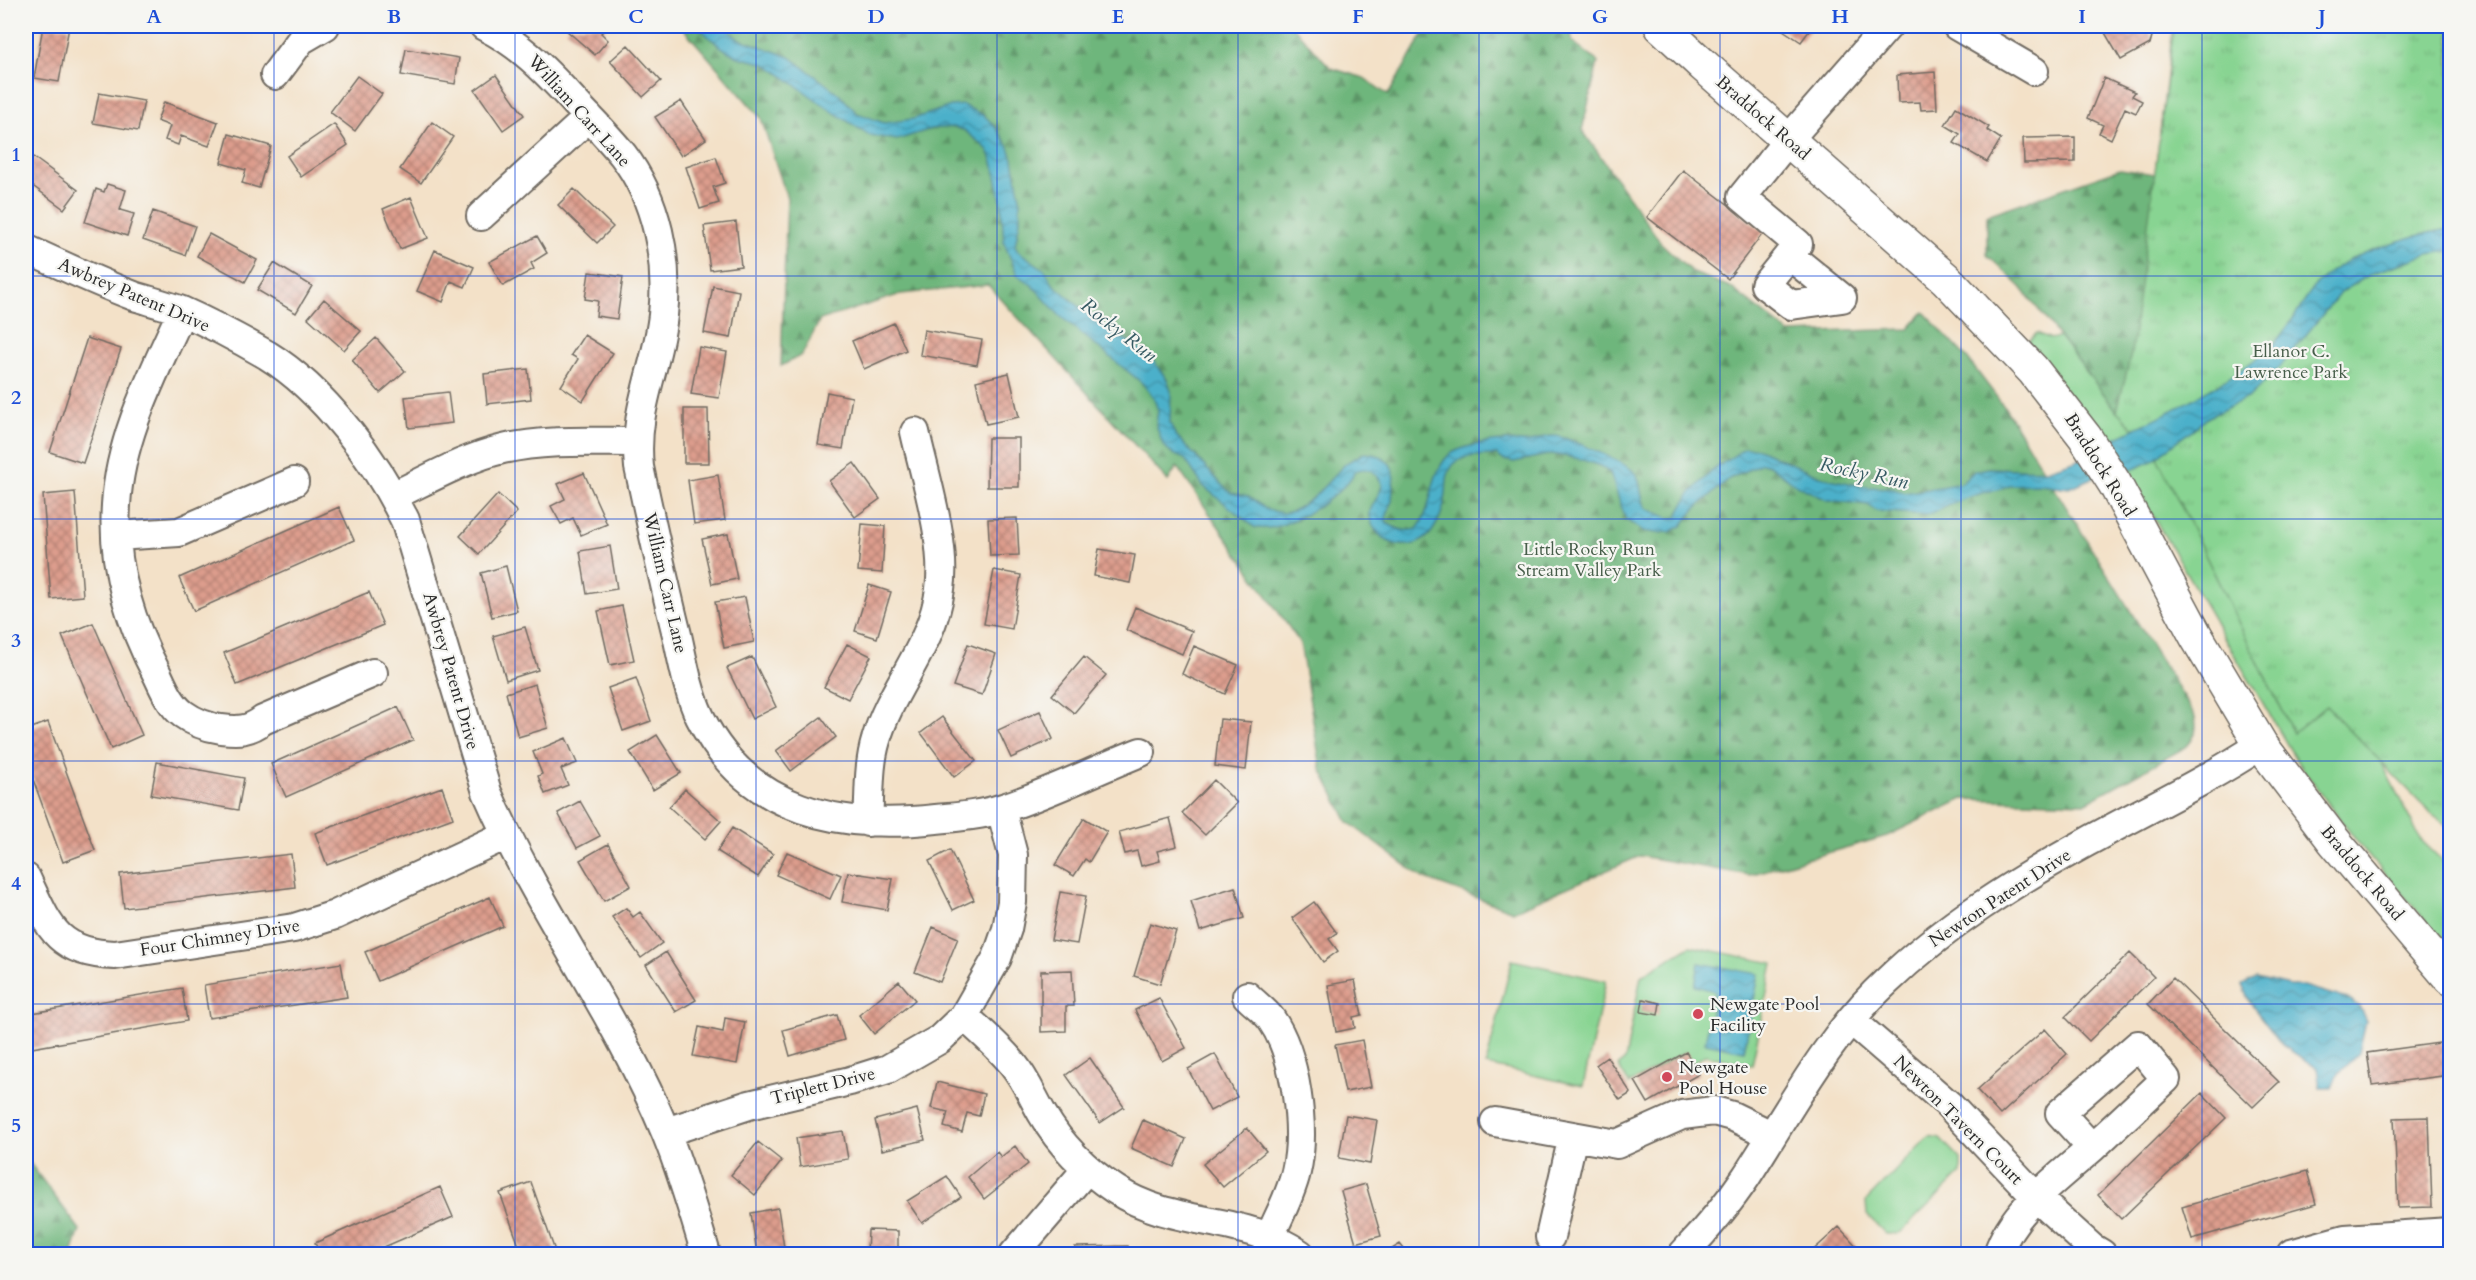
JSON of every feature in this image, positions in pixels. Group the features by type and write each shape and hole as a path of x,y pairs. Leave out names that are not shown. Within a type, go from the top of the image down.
{"main road":[{"name":"Braddock Road","path":"1661,26 1972,305 2033,370 2085,437 2115,484 2196,636 2241,715 2261,745 2334,841 2451,978"}],"street":[{"path":"275,75 301,40 325,26"},
{"name":"William Carr Lane","path":"484,26 527,53 589,117 631,167 654,217 663,255 665,283 662,321 640,411 636,442 644,490 692,699 711,735 725,755 741,772 783,802 822,816 868,822 921,821 1001,809 1141,752"},
{"path":"1789,255 1798,244 1742,197 1788,140 1888,26"},
{"path":"1957,26 2034,71"},
{"path":"481,216 511,191 589,117"},
{"name":"Awbrey Patent Drive","path":"26,249 133,296 182,311 268,356 308,388 342,423 373,463 393,496 414,547 465,725 487,792 506,835 630,1057 666,1132 706,1254"},
{"path":"182,311 138,406 129,437 116,504 119,570 126,600 140,638 170,700 181,713 200,724 218,729 252,729 263,720 373,673"},
{"path":"868,822 870,773 876,739 886,714 927,638 941,589 941,551 915,432"},
{"path":"393,496 464,462 502,449 552,442 636,442"},
{"path":"116,536 179,532 294,482"},
{"name":"Newton Patent Drive","path":"1683,1254 1745,1179 1788,1107 1851,1020 1886,981 1922,950 1969,915 2076,848 2223,770 2261,745"},
{"name":"Triplett Drive","path":"666,1132 748,1105 850,1081 888,1069 939,1039 964,1016 997,958 1007,929 1012,902 1013,855 1001,809"},
{"name":"Four Chimney Drive","path":"26,878 48,925 61,939 95,954 115,955 294,928 335,915 506,835"},
{"path":"1247,996 1270,1018 1283,1042 1300,1117 1300,1145 1296,1172 1270,1236"},
{"path":"964,1016 1013,1064 1060,1140 1087,1168 1118,1191 1146,1204 1183,1215 1233,1225 1270,1236 1300,1254"},
{"name":"Newton Tavern Court","path":"1851,1020 1948,1104 2037,1198 2092,1248 2102,1254"},
{"path":"1496,1122 1617,1144 1682,1115 1714,1111 1732,1116 1772,1135"},
{"path":"1550,1237 1573,1136"},
{"path":"1998,1254 2004,1237 2037,1198 2092,1148"},
{"path":"1014,1254 1087,1168"},
{"path":"2291,1254 2345,1239 2451,1232"}],"green space":[{"name":"Little Rocky Run Stream Valley Park","path":"681,26 1292,26 1331,68 1364,78 1388,95 1428,26 1571,26 1572,41 1598,62 1582,130 1661,243 1693,273 1730,287 1789,333 1909,329 1924,312 1967,358 2005,408 2194,714 2196,728 2194,736 2186,747 2085,803 1963,799 1887,836 1749,875 1640,856 1513,911 1423,878 1348,822 1321,769 1300,643 1177,467 1168,481 988,285 901,294 820,320 802,355 781,366 787,198 761,118"},
{"path":"2173,26 2450,26 2131,355 2117,411 2021,287 1987,255 1987,215 2120,169 2155,174"},
{"name":"Ellanor C. Lawrence Park","path":"2174,26 2450,26 2450,827 2431,813 2326,706 2293,733 2151,445 2117,411 2131,354"},
{"path":"2098,327 2247,495 2420,839 2450,868 2450,949 2358,843 2298,763 2127,472 2028,342 2037,333 2051,339"},
{"name":"Newgate Pool Facility","path":"1690,946 1773,963 1752,1065 1705,1055 1693,1064 1685,1052 1629,1084 1618,1066 1625,1060 1641,976"},
{"path":"1512,960 1606,981 1583,1086 1486,1065"},
{"path":"1929,1136 1940,1138 1961,1160 1961,1173 1899,1234 1886,1234 1867,1215 1866,1201"},
{"path":"26,1158 80,1230 72,1254 26,1254"}],"water":[{"name":"Rocky Run","path":"698,26 723,26 737,38 790,57 839,94 857,113 884,123 913,119 951,106 963,105 985,116 1009,147 1013,159 1020,198 1020,221 1015,245 1018,251 1045,270 1053,284 1097,322 1145,352 1156,364 1168,381 1171,391 1170,423 1175,434 1221,484 1231,493 1247,496 1268,510 1283,513 1293,511 1313,498 1346,463 1364,453 1380,456 1390,464 1394,473 1392,501 1386,518 1387,523 1398,529 1417,529 1426,512 1441,466 1451,454 1466,447 1484,443 1530,442 1549,436 1562,437 1582,445 1631,469 1640,483 1642,499 1647,509 1670,518 1677,517 1689,495 1713,470 1745,448 1756,448 1825,478 1868,487 1891,488 1905,493 1962,483 1974,471 1989,468 2046,470 2077,460 2088,451 2203,393 2247,366 2274,343 2314,287 2340,265 2377,248 2450,229 2450,251 2428,254 2371,274 2340,293 2280,367 2249,397 2209,417 2150,462 2127,472 2105,473 2069,488 2040,484 2009,485 1964,499 1927,515 1876,511 1868,505 1827,500 1798,486 1769,465 1762,463 1729,479 1695,509 1682,526 1670,532 1656,533 1643,531 1626,520 1610,473 1600,466 1580,459 1552,454 1514,462 1503,460 1497,455 1468,457 1453,465 1448,473 1445,500 1439,519 1426,538 1417,543 1407,545 1388,541 1374,527 1370,513 1382,484 1377,476 1368,469 1355,471 1349,481 1326,502 1295,520 1266,528 1254,527 1203,486 1185,459 1173,454 1163,445 1156,425 1158,411 1154,398 1142,383 1060,316 1032,285 1018,276 1004,243 1001,201 993,162 988,150 964,130 953,127 931,129 897,140 869,135 769,66 736,56 726,50"},
{"path":"1699,963 1759,974 1744,1051 1705,1043 1715,991 1695,986"},
{"path":"2256,978 2290,986 2304,986 2351,1000 2360,1008 2366,1021 2359,1053 2337,1076 2332,1088 2320,1088 2317,1068 2282,1045 2250,1003 2242,985"}],"building":[{"path":"43,26 69,27 59,82 34,78"},
{"path":"108,26 145,26 145,27 109,30"},
{"path":"570,26 607,26 601,33 608,40 595,55 566,30"},
{"path":"1777,26 1816,26 1812,27 1801,42"},
{"path":"2101,26 2135,26 2136,28 2140,26 2148,29 2152,36 2150,44 2121,60"},
{"path":"628,45 661,81 643,97 610,61"},
{"path":"406,49 459,58 455,84 401,75"},
{"path":"1935,72 1937,109 1921,110 1920,102 1898,103 1897,75"},
{"path":"496,75 524,115 503,130 475,90"},
{"path":"357,76 382,94 355,131 330,112"},
{"path":"2104,78 2135,92 2132,96 2142,101 2136,113 2125,108 2111,139 2099,133 2103,125 2088,118"},
{"path":"99,93 144,101 138,131 93,123"},
{"path":"681,101 706,139 681,156 655,117"},
{"path":"164,102 218,122 209,146 181,136 178,145 165,140 170,126 157,121"},
{"path":"1956,107 1989,127 1987,130 2001,139 1987,162 1954,143 1960,134 1945,125"},
{"path":"432,122 453,137 421,183 400,169"},
{"path":"334,124 348,145 301,177 287,156"},
{"path":"229,134 271,146 259,188 242,183 246,170 221,163"},
{"path":"2075,137 2075,162 2024,163 2023,138"},
{"path":"33,157 78,190 64,209 26,181 26,167"},
{"path":"716,157 725,183 713,187 719,203 700,209 686,167"},
{"path":"1683,170 1764,232 1728,279 1647,217"},
{"path":"107,184 126,190 120,210 134,214 127,236 85,222 96,189 104,192"},
{"path":"574,189 613,227 597,243 558,205"},
{"path":"411,197 428,238 400,249 383,209"},
{"path":"153,211 195,226 185,255 143,240"},
{"path":"736,222 741,266 710,270 704,226"},
{"path":"209,234 257,260 245,282 197,256"},
{"path":"537,236 547,253 531,263 534,269 503,286 489,262"},
{"path":"435,250 474,267 465,287 451,281 443,302 417,291"},
{"path":"274,263 312,286 296,313 257,290"},
{"path":"589,272 623,277 617,319 596,316 598,301 585,299"},
{"path":"713,286 739,291 731,338 704,333"},
{"path":"324,299 361,331 344,350 308,318"},
{"path":"894,323 906,350 864,369 852,341"},
{"path":"924,330 982,340 977,365 920,355"},
{"path":"584,335 613,353 583,401 561,386 578,359 571,355"},
{"path":"87,338 121,349 83,463 50,452"},
{"path":"376,338 405,371 380,393 352,360"},
{"path":"699,347 727,352 719,398 691,394"},
{"path":"528,369 531,399 487,404 484,374"},
{"path":"1009,373 1019,417 986,424 976,381"},
{"path":"448,392 452,423 409,428 405,397"},
{"path":"827,392 852,397 843,449 818,445"},
{"path":"684,409 708,409 709,463 684,463"},
{"path":"988,438 1019,438 1019,487 987,487"},
{"path":"854,463 880,499 855,517 829,481"},
{"path":"584,473 607,524 581,535 573,518 561,524 551,506 565,499 558,484"},
{"path":"718,475 725,520 694,524 688,480"},
{"path":"75,492 83,596 51,599 43,495"},
{"path":"498,494 517,512 479,554 460,536"},
{"path":"339,507 354,540 194,611 179,578"},
{"path":"1017,518 1019,555 990,556 988,519"},
{"path":"862,524 885,526 882,573 858,571"},
{"path":"728,534 737,579 712,584 702,539"},
{"path":"610,546 617,589 587,594 580,551"},
{"path":"1099,549 1135,555 1130,583 1094,576"},
{"path":"506,566 517,611 492,617 481,573"},
{"path":"994,570 1021,575 1012,629 984,624"},
{"path":"869,585 891,592 877,638 855,631"},
{"path":"369,592 383,625 237,685 224,653"},
{"path":"745,597 754,642 724,648 715,602"},
{"path":"622,606 634,660 610,665 598,611"},
{"path":"1135,607 1192,631 1182,654 1126,630"},
{"path":"93,623 142,735 111,749 62,636"},
{"path":"525,627 538,670 506,680 493,636"},
{"path":"847,644 871,656 848,699 824,687"},
{"path":"968,644 996,654 982,695 953,686"},
{"path":"1194,646 1238,665 1225,694 1182,674"},
{"path":"752,657 776,707 752,719 727,668"},
{"path":"1084,657 1106,675 1074,713 1052,695"},
{"path":"636,678 651,721 623,731 608,688"},
{"path":"535,684 548,728 518,737 506,693"},
{"path":"398,707 413,740 286,797 271,764"},
{"path":"1040,711 1053,739 1011,758 998,730"},
{"path":"821,717 836,737 791,771 776,751"},
{"path":"942,717 976,761 954,777 921,733"},
{"path":"1220,719 1251,722 1246,770 1215,766"},
{"path":"48,722 95,850 63,862 26,760 26,730"},
{"path":"657,735 681,773 653,790 630,752"},
{"path":"566,738 577,763 561,769 568,785 545,794 538,776 542,774 533,752"},
{"path":"157,762 244,778 238,810 151,795"},
{"path":"1214,780 1237,803 1205,835 1182,813"},
{"path":"442,787 453,818 327,865 315,833"},
{"path":"685,789 721,821 705,839 669,807"},
{"path":"580,801 600,836 577,848 558,813"},
{"path":"1084,818 1107,832 1089,862 1085,859 1074,876 1055,865"},
{"path":"1170,818 1177,846 1157,851 1160,861 1141,866 1137,851 1125,854 1119,832"},
{"path":"732,828 773,854 758,877 717,851"},
{"path":"608,844 631,886 604,901 580,860"},
{"path":"950,850 974,900 953,910 929,861"},
{"path":"787,852 841,875 830,899 776,875"},
{"path":"291,854 295,887 124,908 120,874"},
{"path":"848,872 893,879 887,910 842,902"},
{"path":"1235,887 1244,918 1200,931 1191,901"},
{"path":"1060,892 1086,896 1077,944 1051,940"},
{"path":"490,897 503,926 378,981 365,952"},
{"path":"1314,902 1337,933 1329,939 1338,951 1323,962 1292,918"},
{"path":"626,908 633,917 640,912 662,943 641,958 612,917"},
{"path":"1150,923 1176,931 1160,984 1134,976"},
{"path":"933,927 958,938 940,982 915,972"},
{"path":"666,952 696,1000 676,1012 646,965"},
{"path":"2130,953 2154,977 2089,1041 2065,1017"},
{"path":"341,963 347,997 209,1018 204,985"},
{"path":"1072,970 1074,1006 1066,1006 1066,1031 1041,1032 1041,971"},
{"path":"2173,978 2279,1082 2253,1107 2148,1004"},
{"path":"1355,980 1362,1015 1353,1017 1355,1028 1336,1032 1328,985"},
{"path":"899,981 915,1000 874,1034 859,1015"},
{"path":"182,988 187,1021 26,1049 26,1014"},
{"path":"1159,998 1186,1048 1162,1061 1135,1010"},
{"path":"1643,999 1660,1003 1658,1015 1641,1012"},
{"path":"837,1015 844,1040 790,1056 783,1030"},
{"path":"725,1018 745,1022 737,1064 693,1056 699,1027 723,1032"},
{"path":"2045,1029 2067,1054 2000,1115 1977,1090"},
{"path":"1362,1040 1371,1087 1345,1092 1335,1045"},
{"path":"2446,1042 2450,1075 2372,1085 2367,1053"},
{"name":"Newgate Pool House","path":"1686,1052 1699,1074 1648,1103 1635,1081"},
{"path":"1215,1054 1237,1097 1210,1111 1188,1069"},
{"path":"1607,1057 1631,1093 1620,1100 1596,1065"},
{"path":"1090,1058 1124,1107 1100,1123 1066,1075"},
{"path":"937,1082 984,1094 979,1116 967,1113 962,1132 944,1127 948,1112 931,1108"},
{"path":"2202,1093 2226,1118 2121,1219 2098,1195"},
{"path":"917,1109 925,1140 882,1150 875,1120"},
{"path":"1346,1115 1377,1120 1370,1164 1339,1158"},
{"path":"2429,1117 2432,1207 2398,1208 2394,1118"},
{"path":"1143,1120 1186,1139 1174,1167 1131,1148"},
{"path":"1247,1128 1266,1151 1223,1187 1203,1164"},
{"path":"843,1131 848,1159 800,1167 796,1138"},
{"path":"758,1142 782,1161 755,1195 731,1175"},
{"path":"1015,1146 1028,1164 984,1199 968,1177 997,1152 1001,1157"},
{"path":"2307,1171 2316,1204 2192,1239 2182,1207"},
{"path":"947,1176 961,1197 922,1223 907,1201"},
{"path":"531,1182 556,1254 522,1254 500,1193"},
{"path":"1366,1184 1381,1236 1356,1243 1341,1191"},
{"path":"440,1187 453,1217 368,1254 320,1254 315,1243"},
{"path":"778,1208 785,1254 757,1254 751,1213"},
{"path":"1839,1227 1862,1252 1859,1254 1809,1254"},
{"path":"868,1230 898,1231 898,1254 867,1254"},
{"path":"1400,1244 1408,1254 1384,1254"},
{"path":"1128,1246 1128,1254 1075,1254 1075,1247"}],"place":[{"name":"Newgate Pool Facility","path":"1698,1014"},
{"name":"Newgate Pool House","path":"1667,1077"}]}
